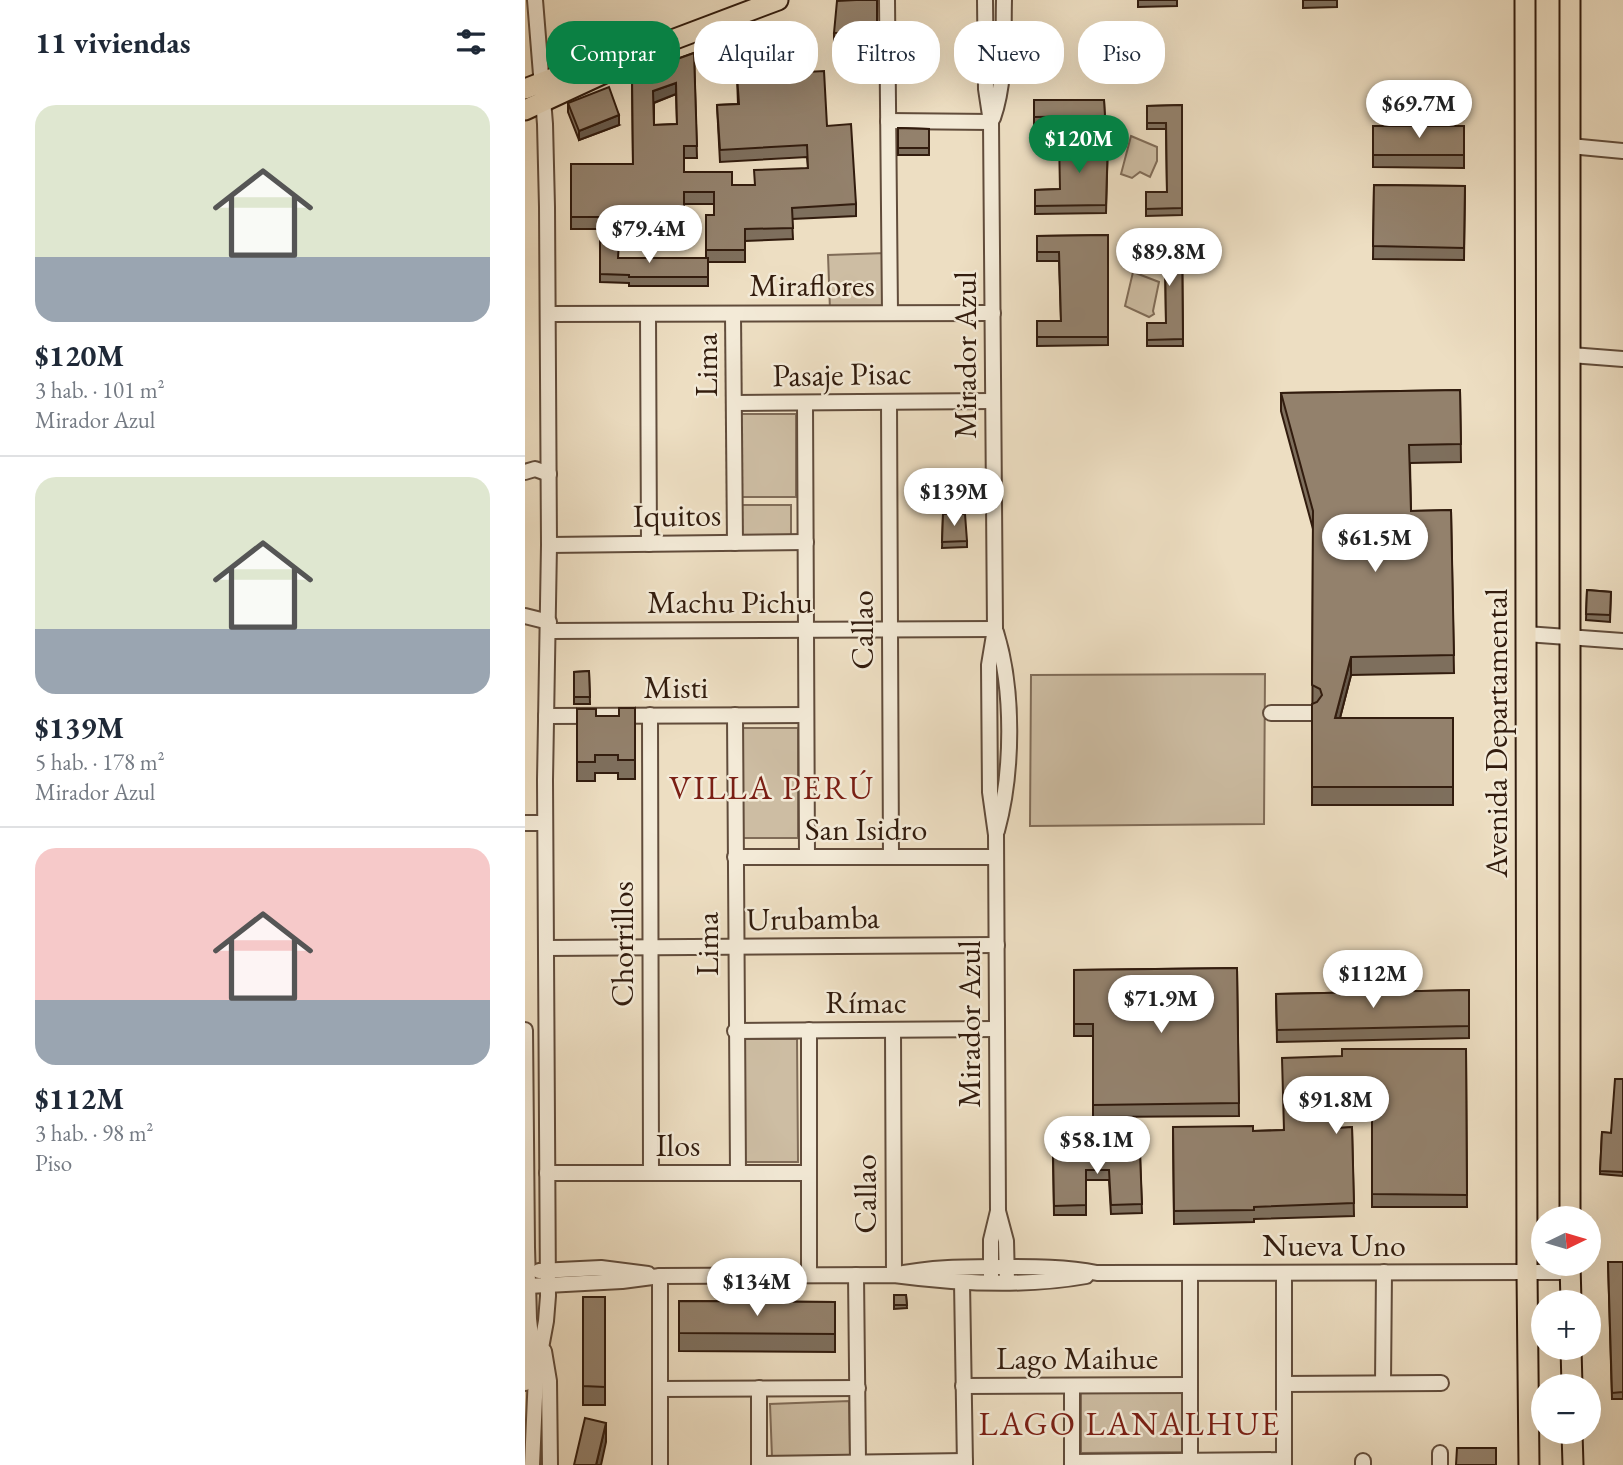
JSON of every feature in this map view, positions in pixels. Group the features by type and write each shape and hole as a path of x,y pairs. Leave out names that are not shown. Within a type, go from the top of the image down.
{"main road":[{"path":"525,110 537,91 594,62 659,45 778,0"},
{"name":"Avenida Departamental","path":"1525,0 1529,1465"},
{"path":"1570,0 1570,1206"},
{"path":"1572,1444 1573,1465"}],"street":[{"path":"532,1465 531,1379 536,1343 548,1308 545,823 549,626 547,163 537,91 535,0"},
{"path":"887,0 890,313"},
{"name":"Mirador Azul","path":"985,0 986,89 991,122 995,629 990,656 990,792 996,835 997,945 998,1211 992,1240 999,1274"},
{"name":"Mirador Azul","path":"991,122 996,109 1002,71 1004,0"},
{"path":"888,121 991,122"},
{"path":"1570,146 1623,151"},
{"name":"Miraflores","path":"548,314 993,313"},
{"path":"647,314 649,544"},
{"name":"Lima","path":"733,314 735,543"},
{"path":"1571,355 1623,359"},
{"name":"Pasaje Pisac","path":"734,403 993,401"},
{"path":"805,402 807,857"},
{"name":"Callao","path":"889,402 891,857"},
{"path":"525,472 535,469 549,474"},
{"name":"Iquitos","path":"549,545 806,542"},
{"path":"525,614 525,624"},
{"name":"Machu Pichu","path":"525,614 549,626 806,630 995,629"},
{"path":"1526,634 1623,641"},
{"path":"1271,713 1312,713"},
{"name":"Chorrillos","path":"650,715 651,1173"},
{"name":"Lima","path":"734,715 738,1173"},
{"name":"Misti","path":"546,716 806,715"},
{"path":"525,823 545,823"},
{"name":"San Isidro","path":"735,858 996,857"},
{"name":"Urubamba","path":"546,948 997,945"},
{"name":"Rímac","path":"735,1031 997,1029"},
{"path":"525,1030 528,1279 536,1343 549,1381 550,1465"},
{"path":"809,1030 809,1276"},
{"name":"Callao","path":"893,1030 894,1275"},
{"path":"526,1098 547,1098"},
{"name":"Ilos","path":"547,1173 809,1173"},
{"name":"Nueva Uno","path":"894,1275 931,1268 1055,1280 1097,1273 1531,1272"},
{"path":"1383,1383 1384,1272"},
{"path":"1190,1273 1191,1461"},
{"path":"1072,1385 1072,1464 1191,1461 1284,1463 1284,1273"},
{"name":"Nueva Uno","path":"528,1279 548,1277 622,1281 660,1276 894,1275 962,1282 999,1274"},
{"path":"856,1275 858,1462"},
{"path":"660,1276 660,1465"},
{"path":"759,1388 759,1464 965,1463 962,1282"},
{"path":"1284,1384 1441,1383"},
{"name":"Lago Maihue","path":"964,1386 1190,1385"},
{"path":"660,1389 857,1388"}],"shaded area":[{"path":"1131,136 1157,147 1157,161 1150,177 1140,172 1132,178 1121,174"},
{"path":"886,253 887,310 830,310 828,255"},
{"path":"1133,272 1159,282 1154,314 1149,317 1125,306"},
{"path":"741,414 796,414 796,497 741,497"},
{"path":"741,505 791,505 791,537 741,537"},
{"path":"1265,674 1264,824 1030,826 1031,675"},
{"path":"740,728 798,728 798,838 740,838"},
{"path":"744,1039 797,1039 798,1162 744,1162"},
{"path":"1081,1393 1187,1393 1187,1452 1081,1453"},
{"path":"849,1401 850,1455 772,1457 770,1404"}],"building":[{"path":"877,0 877,21 835,21 837,1"},
{"path":"694,53 697,146 684,146 684,172 732,172 732,185 755,185 754,170 808,168 807,145 720,150 717,105 739,104 738,84 818,84 818,71 824,71 827,126 851,124 856,204 792,208 793,228 745,229 745,250 706,250 706,215 714,215 714,192 684,192 684,217 571,217 571,164 633,164 632,84 673,84 653,91 654,125 677,124 676,84 680,84 680,58"},
{"path":"609,87 619,115 579,131 568,103"},
{"path":"1034,100 1104,100 1105,116 1034,117"},
{"path":"1182,105 1182,208 1146,209 1146,192 1167,192 1166,123 1147,123 1147,106"},
{"path":"1373,126 1464,126 1464,155 1373,155"},
{"path":"898,128 929,129 929,148 898,148"},
{"path":"1108,138 1106,205 1035,206 1035,190 1060,189 1059,139"},
{"path":"1374,185 1465,186 1464,248 1373,246"},
{"path":"1108,235 1108,337 1037,337 1037,321 1061,321 1059,252 1037,252 1037,236"},
{"path":"1182,236 1183,339 1147,340 1147,323 1166,323 1165,254 1147,254 1147,237"},
{"path":"600,242 619,242 618,258 708,258 708,277 629,277 600,274"},
{"path":"1460,390 1461,444 1409,445 1411,511 1451,510 1454,655 1351,657 1335,718 1453,718 1453,787 1312,787 1312,704 1322,695 1320,689 1312,685 1313,511 1281,393"},
{"path":"943,514 965,514 967,541 942,542"},
{"path":"1587,590 1611,592 1610,615 1586,614"},
{"path":"589,671 590,697 574,697 574,672"},
{"path":"619,708 635,708 635,760 618,760 618,755 595,755 595,762 577,762 577,709 596,709 596,716 619,716"},
{"path":"1237,968 1239,1103 1093,1105 1093,1024 1074,1024 1074,970"},
{"path":"1469,990 1469,1026 1277,1030 1276,994"},
{"path":"1342,1049 1466,1049 1467,1195 1372,1194 1372,1097 1339,1097 1339,1128 1352,1127 1354,1203 1254,1207 1254,1210 1174,1211 1173,1127 1253,1126 1253,1131 1284,1130 1282,1058 1342,1056"},
{"path":"1615,1079 1623,1079 1623,1172 1600,1171 1602,1132 1611,1133"},
{"path":"1123,1145 1124,1155 1140,1154 1142,1204 1111,1205 1109,1170 1086,1170 1086,1205 1054,1206 1053,1153 1108,1152 1108,1146"},
{"path":"1608,1262 1623,1262 1623,1392 1612,1393"},
{"path":"894,1295 906,1295 907,1305 894,1305"},
{"path":"583,1297 605,1297 605,1387 583,1386"},
{"path":"679,1301 835,1302 835,1334 679,1333"},
{"path":"585,1418 606,1423 596,1465 574,1465"},
{"path":"1457,1448 1496,1448 1496,1465 1456,1465"}],"district":[{"name":"VILLA PERÚ","path":"772,787"},
{"name":"LAGO LANALHUE","path":"1130,1423"}]}
